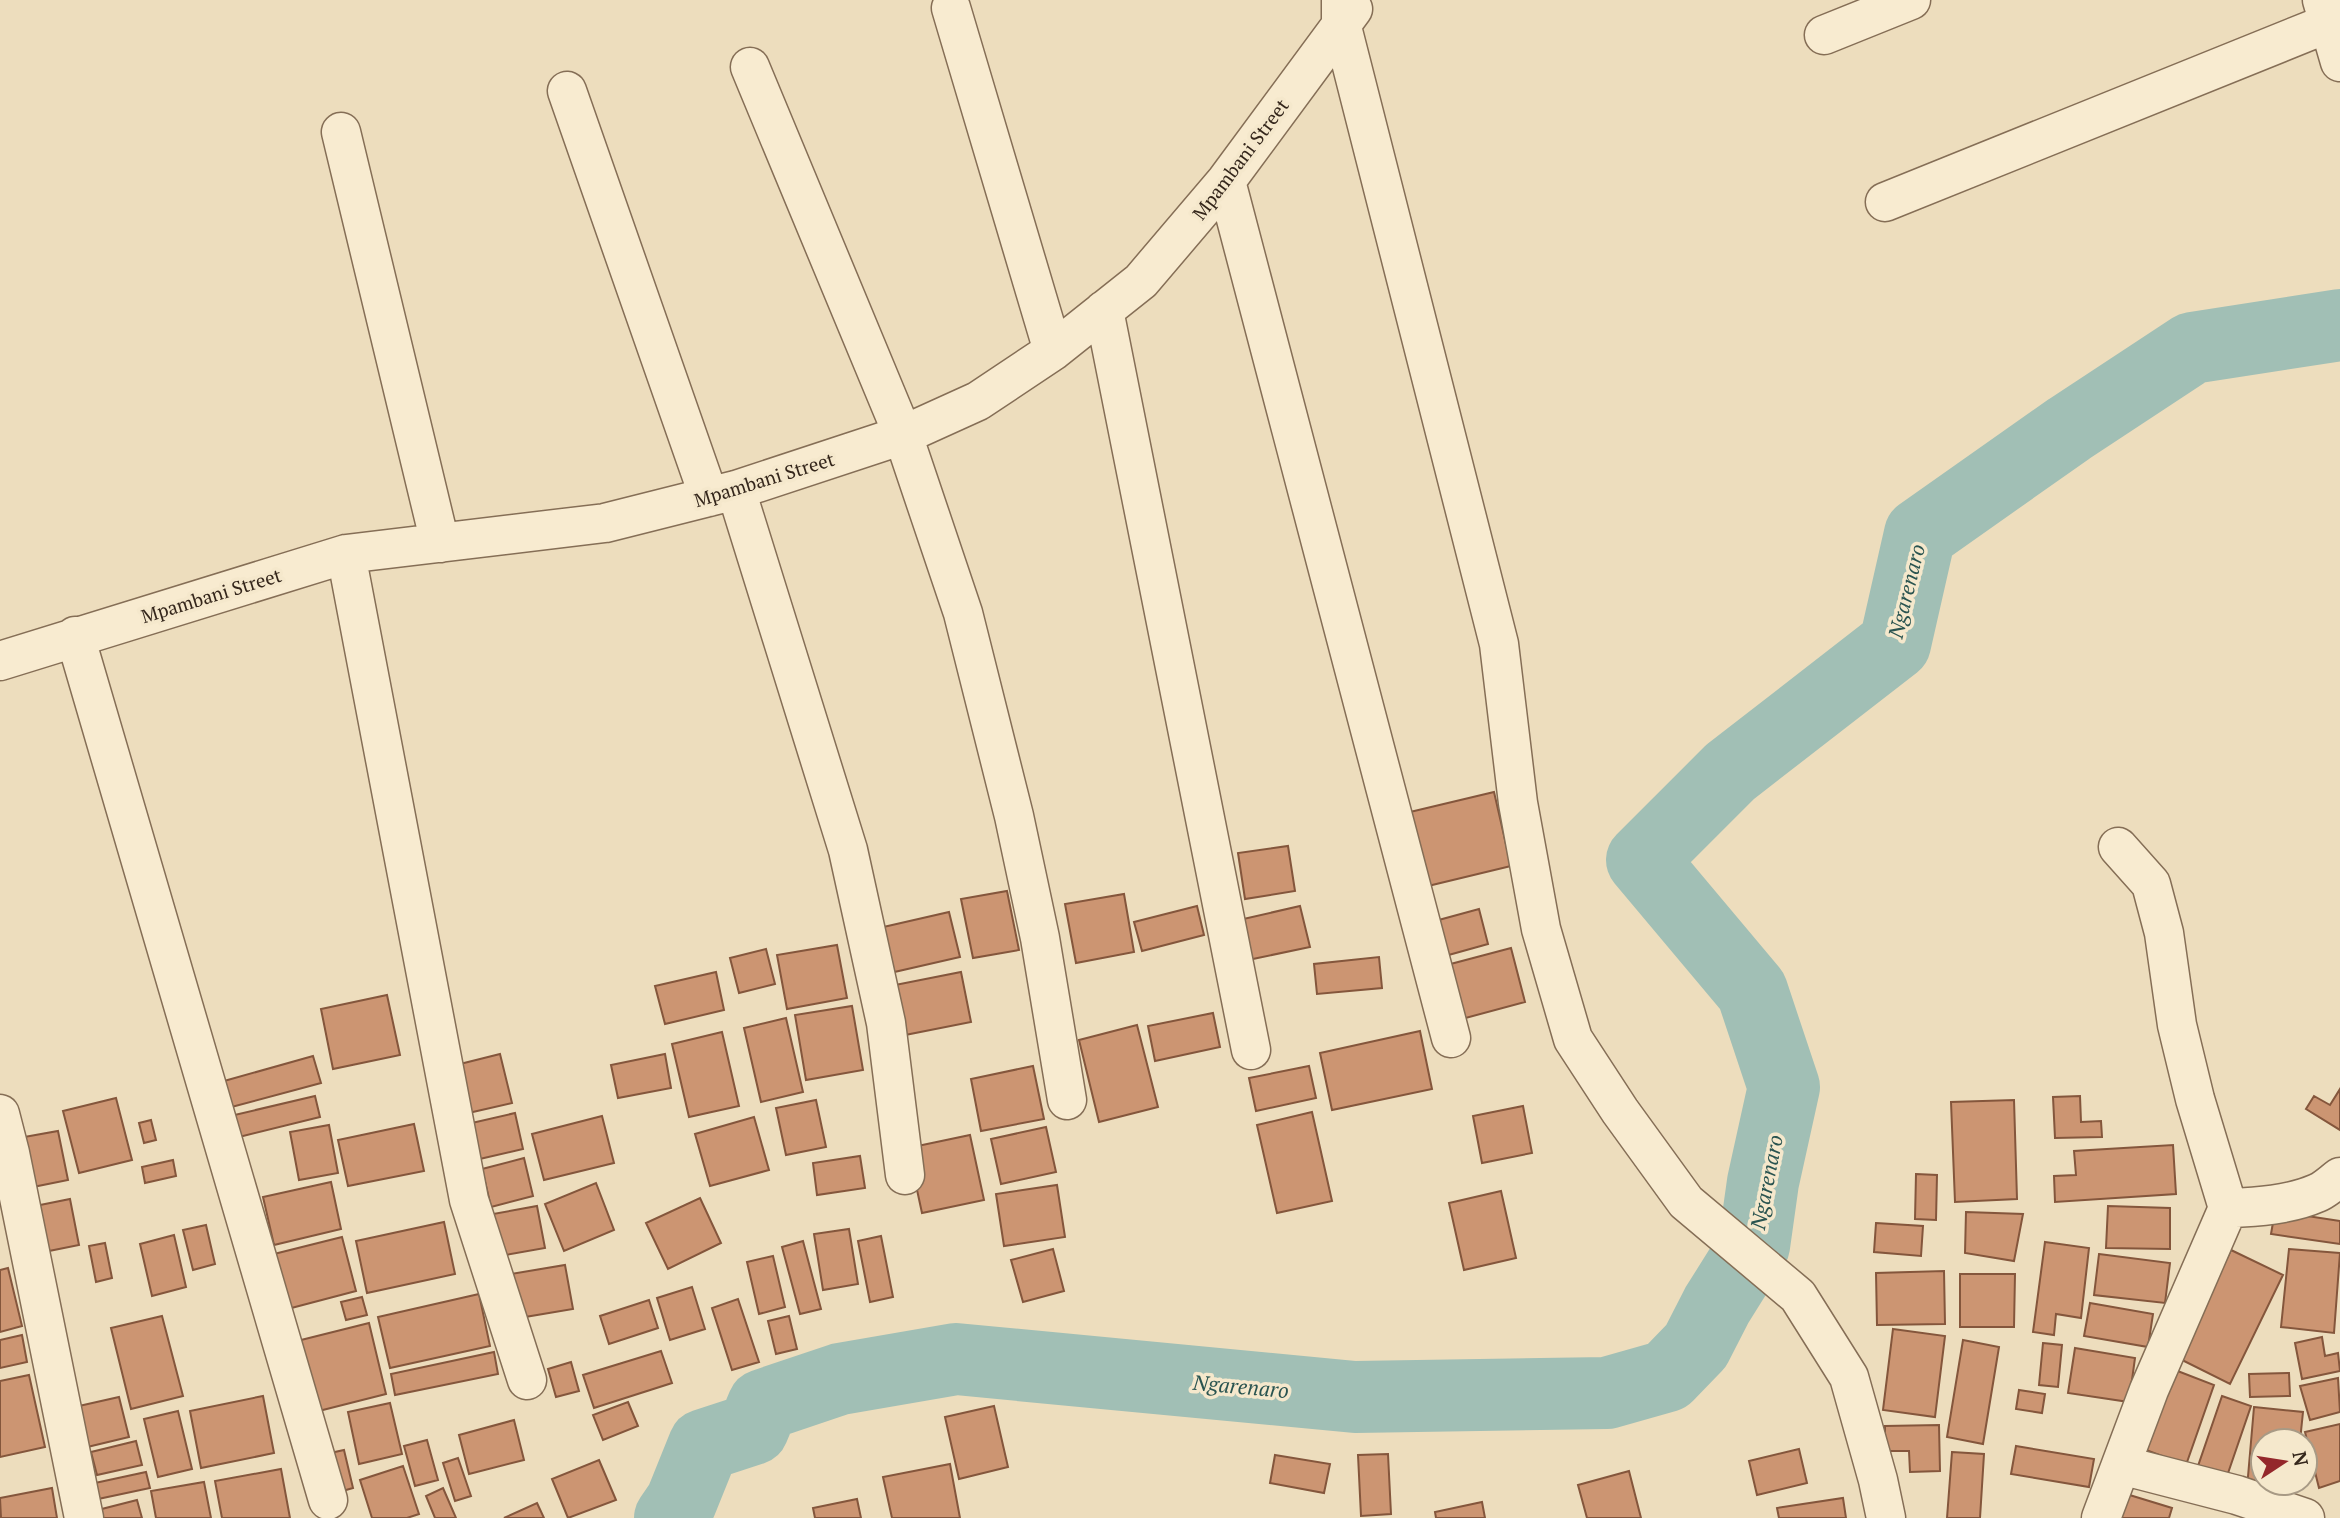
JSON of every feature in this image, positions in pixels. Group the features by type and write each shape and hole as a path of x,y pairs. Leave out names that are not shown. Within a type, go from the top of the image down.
{"street":[{"path":"1824,35 1911,0"},
{"path":"951,8 1053,351"},
{"path":"1348,8 1499,644 1518,803 1541,929 1573,1039 1619,1111 1686,1202 1798,1296 1849,1377 1886,1518"},
{"name":"Mpambani Street","path":"0,661 346,554 605,523 723,494 903,435 978,401 1053,351 1141,281 1226,181 1348,8"},
{"path":"1885,202 2325,11 2340,62"},
{"path":"750,67 903,435 963,613 1040,938 1067,1100"},
{"path":"567,91 723,494 848,850 886,1023 905,1175"},
{"path":"341,132 440,543"},
{"path":"1226,181 1451,1038"},
{"path":"1104,310 1251,1050"},
{"path":"346,554 469,1200 527,1380"},
{"path":"75,636 328,1500"},
{"path":"2101,1518 2149,1390 2228,1208 2195,1099 2177,1025 2164,933 2151,884 2118,847"},
{"path":"0,1114 84,1518"},
{"path":"2228,1208 2266,1206 2333,1190"},
{"path":"2121,1465 2237,1495 2305,1518"}],"building":[{"path":"1494,792 1511,866 1428,886 1410,812"},
{"path":"1288,846 1295,891 1245,899 1238,853"},
{"path":"1007,891 1019,950 973,958 961,899"},
{"path":"1124,894 1134,952 1076,963 1065,904"},
{"path":"1197,906 1204,935 1142,951 1134,922"},
{"path":"1300,906 1310,947 1248,960 1239,920"},
{"path":"1479,909 1488,944 1445,956 1435,921"},
{"path":"949,912 960,957 890,973 879,928"},
{"path":"837,945 847,998 787,1009 777,955"},
{"path":"1511,948 1525,1002 1458,1020 1443,966"},
{"path":"766,949 775,984 739,993 730,958"},
{"path":"1379,957 1382,988 1317,994 1314,964"},
{"path":"716,972 724,1010 665,1024 655,986"},
{"path":"961,972 971,1022 900,1036 890,986"},
{"path":"387,995 400,1055 333,1069 321,1009"},
{"path":"852,1006 863,1070 806,1080 795,1015"},
{"path":"1213,1013 1220,1047 1155,1061 1148,1026"},
{"path":"786,1018 803,1092 761,1102 744,1028"},
{"path":"1137,1025 1158,1107 1099,1122 1079,1040"},
{"path":"1420,1031 1432,1089 1332,1110 1320,1053"},
{"path":"722,1032 739,1106 689,1117 672,1044"},
{"path":"500,1054 512,1103 464,1114 452,1066"},
{"path":"665,1054 671,1088 618,1098 611,1065"},
{"path":"313,1056 321,1083 224,1109 217,1083"},
{"path":"1033,1066 1044,1119 981,1131 971,1079"},
{"path":"1309,1066 1316,1098 1256,1111 1249,1078"},
{"path":"2340,1089 2340,1130 2306,1109 2314,1096 2330,1105"},
{"path":"315,1096 320,1117 231,1139 226,1117"},
{"path":"2080,1096 2081,1122 2101,1121 2102,1137 2055,1138 2053,1097"},
{"path":"116,1098 132,1160 79,1173 63,1111"},
{"path":"816,1100 826,1147 786,1155 776,1108"},
{"path":"2014,1100 2017,1199 1955,1202 1951,1102"},
{"path":"1523,1106 1532,1153 1482,1163 1473,1116"},
{"path":"1312,1112 1332,1201 1277,1213 1257,1125"},
{"path":"515,1113 523,1149 471,1161 463,1125"},
{"path":"602,1116 614,1163 544,1180 532,1134"},
{"path":"754,1117 769,1170 710,1186 695,1134"},
{"path":"151,1120 156,1140 144,1143 139,1123"},
{"path":"414,1124 424,1171 348,1186 338,1140"},
{"path":"329,1125 338,1173 299,1180 290,1132"},
{"path":"1046,1127 1056,1172 1001,1184 991,1139"},
{"path":"58,1131 68,1180 23,1189 13,1139"},
{"path":"970,1135 984,1200 922,1213 908,1148"},
{"path":"2173,1145 2176,1194 2055,1202 2054,1176 2076,1175 2074,1151"},
{"path":"860,1156 865,1188 817,1195 813,1163"},
{"path":"524,1158 533,1196 491,1207 482,1169"},
{"path":"173,1160 176,1176 145,1183 142,1167"},
{"path":"1916,1174 1937,1175 1936,1220 1915,1219"},
{"path":"331,1182 341,1229 274,1245 263,1197"},
{"path":"596,1183 614,1230 564,1251 545,1204"},
{"path":"1057,1185 1065,1237 1004,1246 996,1194"},
{"path":"1501,1191 1516,1258 1464,1270 1449,1203"},
{"path":"700,1198 721,1243 668,1269 646,1223"},
{"path":"70,1199 79,1245 39,1253 30,1207"},
{"path":"537,1206 545,1248 500,1256 493,1214"},
{"path":"2108,1206 2170,1208 2170,1249 2106,1248"},
{"path":"2275,1211 2340,1221 2340,1244 2271,1234"},
{"path":"1966,1212 2023,1214 2014,1261 1965,1253"},
{"path":"444,1222 455,1274 367,1293 356,1241"},
{"path":"1876,1223 1923,1226 1921,1256 1874,1252"},
{"path":"206,1225 215,1264 193,1270 183,1230"},
{"path":"849,1229 858,1284 823,1290 814,1234"},
{"path":"174,1235 186,1287 152,1296 140,1244"},
{"path":"881,1236 893,1297 870,1302 858,1241"},
{"path":"342,1237 356,1291 280,1311 266,1256"},
{"path":"803,1241 821,1309 800,1314 782,1247"},
{"path":"2045,1242 2089,1248 2081,1318 2056,1314 2054,1335 2033,1332"},
{"path":"105,1243 112,1278 96,1282 89,1246"},
{"path":"1053,1249 1064,1291 1023,1302 1011,1260"},
{"path":"2289,1249 2340,1253 2334,1333 2281,1327"},
{"path":"2231,1250 2283,1275 2230,1384 2178,1358"},
{"path":"2099,1254 2170,1263 2165,1303 2094,1295"},
{"path":"773,1256 785,1307 759,1314 747,1262"},
{"path":"565,1265 573,1309 513,1319 505,1275"},
{"path":"8,1268 22,1326 0,1332 0,1270"},
{"path":"1944,1271 1945,1324 1877,1325 1876,1273"},
{"path":"1960,1274 2015,1274 2014,1327 1960,1327"},
{"path":"692,1287 705,1329 670,1340 657,1298"},
{"path":"479,1294 490,1346 390,1368 378,1317"},
{"path":"362,1297 367,1315 346,1320 341,1302"},
{"path":"738,1299 759,1362 732,1370 712,1308"},
{"path":"649,1300 658,1328 609,1344 600,1316"},
{"path":"2090,1303 2153,1314 2148,1347 2084,1336"},
{"path":"162,1316 183,1396 131,1409 111,1328"},
{"path":"789,1316 797,1349 776,1354 768,1321"},
{"path":"369,1323 386,1394 307,1414 289,1343"},
{"path":"1893,1329 1945,1336 1935,1417 1883,1410"},
{"path":"22,1335 27,1362 0,1368 0,1340"},
{"path":"2322,1337 2325,1356 2338,1353 2340,1371 2302,1379 2295,1343"},
{"path":"1963,1340 1999,1347 1983,1444 1947,1437"},
{"path":"2043,1343 2062,1345 2058,1387 2039,1385"},
{"path":"2075,1348 2135,1358 2129,1402 2068,1393"},
{"path":"661,1351 672,1383 594,1408 583,1375"},
{"path":"494,1352 498,1374 395,1395 391,1374"},
{"path":"571,1362 579,1391 556,1397 548,1369"},
{"path":"2175,1370 2214,1385 2186,1465 2146,1450"},
{"path":"2289,1373 2290,1396 2250,1397 2249,1374"},
{"path":"29,1375 45,1447 0,1457 0,1381"},
{"path":"2338,1378 2340,1412 2310,1420 2300,1386"},
{"path":"2019,1390 2045,1394 2042,1413 2016,1409"},
{"path":"263,1396 274,1453 201,1468 190,1411"},
{"path":"2222,1396 2251,1406 2226,1479 2197,1469"},
{"path":"119,1397 129,1437 79,1449 70,1408"},
{"path":"628,1402 638,1426 603,1440 593,1415"},
{"path":"390,1403 402,1454 359,1464 348,1412"},
{"path":"994,1406 1008,1467 959,1479 945,1417"},
{"path":"2254,1407 2303,1412 2301,1427 2252,1427"},
{"path":"178,1411 192,1469 158,1477 144,1419"},
{"path":"514,1420 524,1460 469,1474 459,1435"},
{"path":"2340,1424 2340,1481 2319,1488 2319,1429"},
{"path":"1939,1425 1940,1471 1910,1472 1909,1451 1885,1451 1885,1426"},
{"path":"427,1440 438,1480 415,1486 404,1446"},
{"path":"136,1441 142,1465 97,1475 91,1452"},
{"path":"2016,1446 2094,1459 2089,1487 2011,1474"},
{"path":"1799,1449 1807,1483 1757,1495 1749,1461"},
{"path":"344,1450 353,1488 332,1494 321,1455"},
{"path":"1952,1452 1984,1454 1980,1518 1947,1518"},
{"path":"1388,1454 1391,1514 1361,1516 1358,1455"},
{"path":"1275,1455 1330,1464 1324,1493 1270,1483"},
{"path":"458,1458 471,1496 455,1501 443,1463"},
{"path":"599,1460 616,1500 568,1518 552,1479"},
{"path":"950,1464 960,1518 892,1518 883,1477"},
{"path":"403,1466 419,1514 407,1518 372,1518 360,1480"},
{"path":"281,1469 290,1518 222,1518 215,1481"},
{"path":"1629,1471 1641,1518 1587,1518 1578,1485"},
{"path":"146,1472 150,1488 84,1502 81,1486"},
{"path":"204,1482 211,1518 156,1518 151,1491"},
{"path":"52,1488 57,1518 1,1518 0,1498"},
{"path":"443,1488 456,1518 435,1518 426,1496"},
{"path":"2123,1493 2172,1508 2169,1518 2116,1518"},
{"path":"1843,1498 1846,1518 1779,1518 1777,1508"},
{"path":"857,1499 861,1518 815,1518 813,1508"},
{"path":"137,1500 142,1518 88,1518 86,1513"},
{"path":"1482,1502 1485,1518 1436,1518 1435,1512"},
{"path":"537,1503 544,1518 504,1518"}],"waterway":[{"name":"Ngarenaro","path":"670,1518 681,1502 704,1445 753,1429 763,1405 840,1379 956,1359 1355,1397 1607,1393 1667,1376 1696,1346 1717,1305 1754,1246 1763,1182 1784,1087 1752,991 1642,860 1730,772 1895,644 1920,534 2069,429 2192,348 2340,325"}]}
